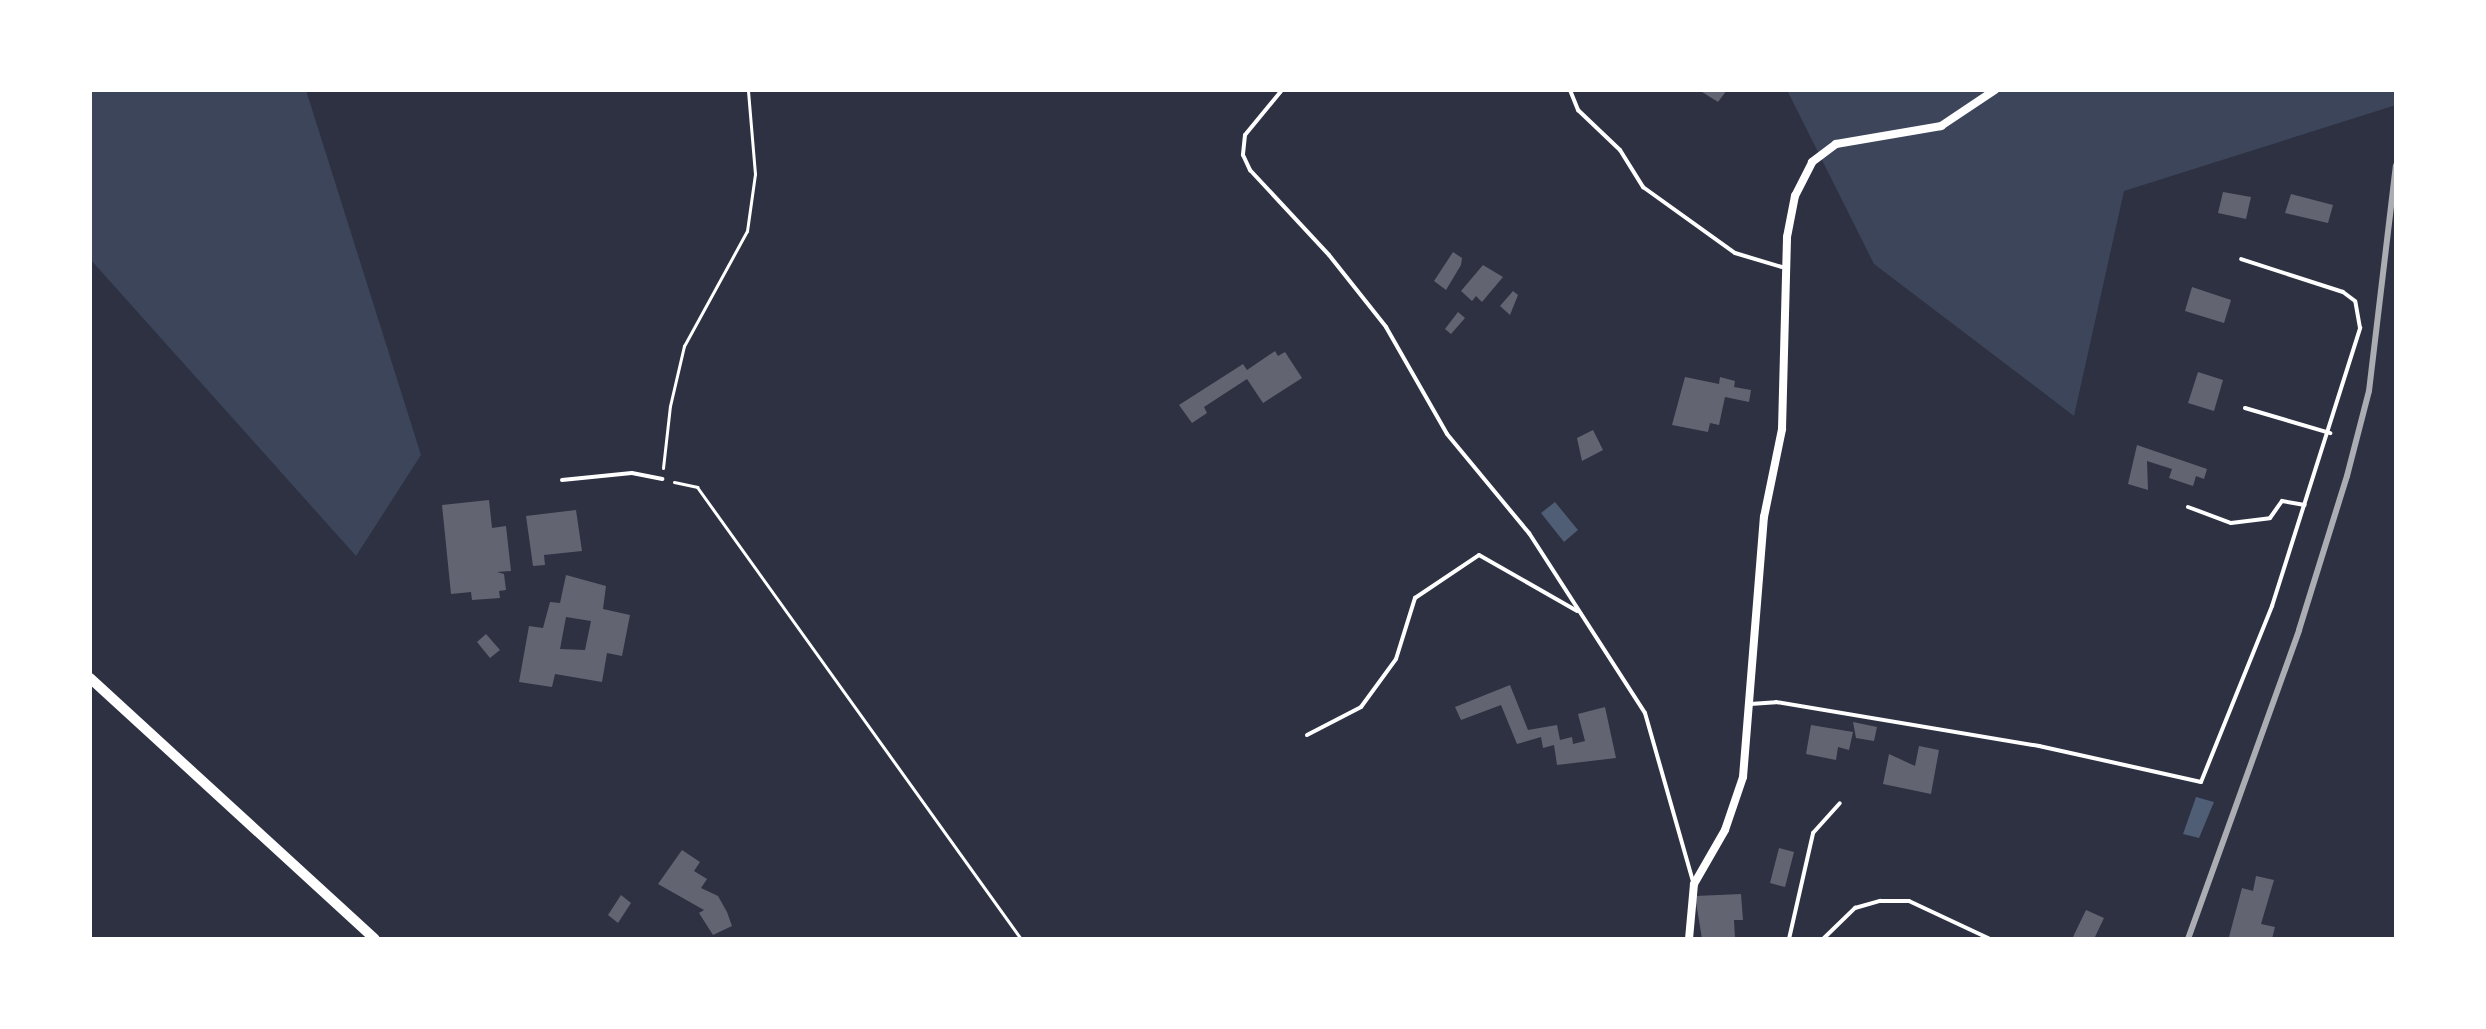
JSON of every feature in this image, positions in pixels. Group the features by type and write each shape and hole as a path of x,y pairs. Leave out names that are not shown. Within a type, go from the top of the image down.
{"street":[{"path":"1689,939 1694,884 1733,813 1743,777 1764,517 1782,429 1780,362 1795,196 1812,162 1851,139 1941,126 1995,90"},
{"path":"90,678 375,939"}],"lane":[{"path":"1282,90 1245,135 1243,155 1250,170 1329,255 1386,327 1447,434 1529,533 1645,713 1663,762 1677,839 1694,884"},
{"path":"1570,90 1578,110 1620,150 1643,187 1735,253 1788,268"},
{"path":"1747,704 1776,702 2039,746 2201,782 2272,606 2330,433 2360,328 2355,301 2343,292 2241,259"},
{"path":"2245,408 2330,433"},
{"path":"562,480 632,473 662,479"},
{"path":"2188,507 2231,523 2270,518 2282,501 2306,505"},
{"path":"1307,735 1361,707 1396,659 1415,598 1479,555 1579,612"},
{"path":"1789,939 1813,833 1840,803"},
{"path":"1823,939 1855,908 1880,901 1909,901 1990,939"}],"path":[{"path":"748,90 755,174 747,231 684,346 670,406 662,479 697,487 1021,939"}],"shaded area":[{"path":"90,90 306,90 421,455 356,556 90,259"},
{"path":"1787,90 2396,90 2396,105 2124,191 2074,416 1874,264"},
{"path":"1555,502 1578,530 1564,542 1541,513"},
{"path":"2196,797 2214,802 2199,838 2183,834"}],"building":[{"path":"1699,90 1727,90 1718,102"},
{"path":"2223,192 2251,197 2246,219 2218,213"},
{"path":"2291,194 2333,205 2328,223 2285,213"},
{"path":"1453,252 1462,258 1461,265 1446,290 1434,281"},
{"path":"1483,265 1503,277 1482,302 1476,296 1472,301 1461,291"},
{"path":"2192,287 2231,300 2224,323 2185,311"},
{"path":"1513,291 1518,295 1510,315 1500,306"},
{"path":"1458,312 1465,318 1451,334 1445,329"},
{"path":"1275,351 1278,356 1285,352 1302,378 1263,403 1247,379 1204,407 1207,413 1192,423 1179,405 1243,364 1247,370"},
{"path":"2198,372 2223,380 2214,411 2188,403"},
{"path":"1685,377 1719,384 1720,377 1735,381 1734,387 1751,390 1749,402 1725,397 1719,425 1710,423 1708,432 1672,425"},
{"path":"1593,430 1603,450 1582,461 1577,438"},
{"path":"2137,445 2207,469 2204,479 2196,476 2193,486 2169,478 2172,469 2147,461 2148,490 2128,484"},
{"path":"489,500 492,528 506,526 511,571 497,572 504,574 506,590 499,591 500,598 472,600 471,592 451,594 442,505"},
{"path":"576,510 582,551 544,555 545,565 533,566 526,516"},
{"path":"566,575 606,586 603,609 630,615 622,656 607,653 602,682 555,674 552,687 519,682 529,626 543,628 550,602 560,603","holes":["566,617 591,621 585,650 560,649"]},
{"path":"486,634 500,650 490,658 477,642"},
{"path":"1510,685 1528,730 1557,725 1560,740 1572,737 1573,744 1585,741 1578,714 1605,707 1616,758 1557,765 1554,745 1543,748 1541,737 1517,744 1501,705 1461,720 1455,707"},
{"path":"1853,722 1877,727 1874,741 1856,738"},
{"path":"1811,725 1853,732 1849,750 1838,747 1836,760 1806,754"},
{"path":"1919,746 1939,750 1931,794 1883,784 1889,754 1915,766"},
{"path":"1779,848 1794,852 1785,887 1770,883"},
{"path":"682,850 700,862 694,871 707,879 701,888 718,896 732,926 713,935 699,913 704,910 658,884"},
{"path":"2256,876 2274,880 2261,924 2275,927 2272,939 2229,937 2242,888 2253,891"},
{"path":"1741,894 1743,920 1734,920 1735,939 1702,939 1695,896"},
{"path":"621,895 631,903 618,923 608,915"},
{"path":"2086,910 2104,918 2094,939 2072,939"}],"railway":[{"path":"2188,939 2299,630 2347,476 2369,391 2396,166"}]}
